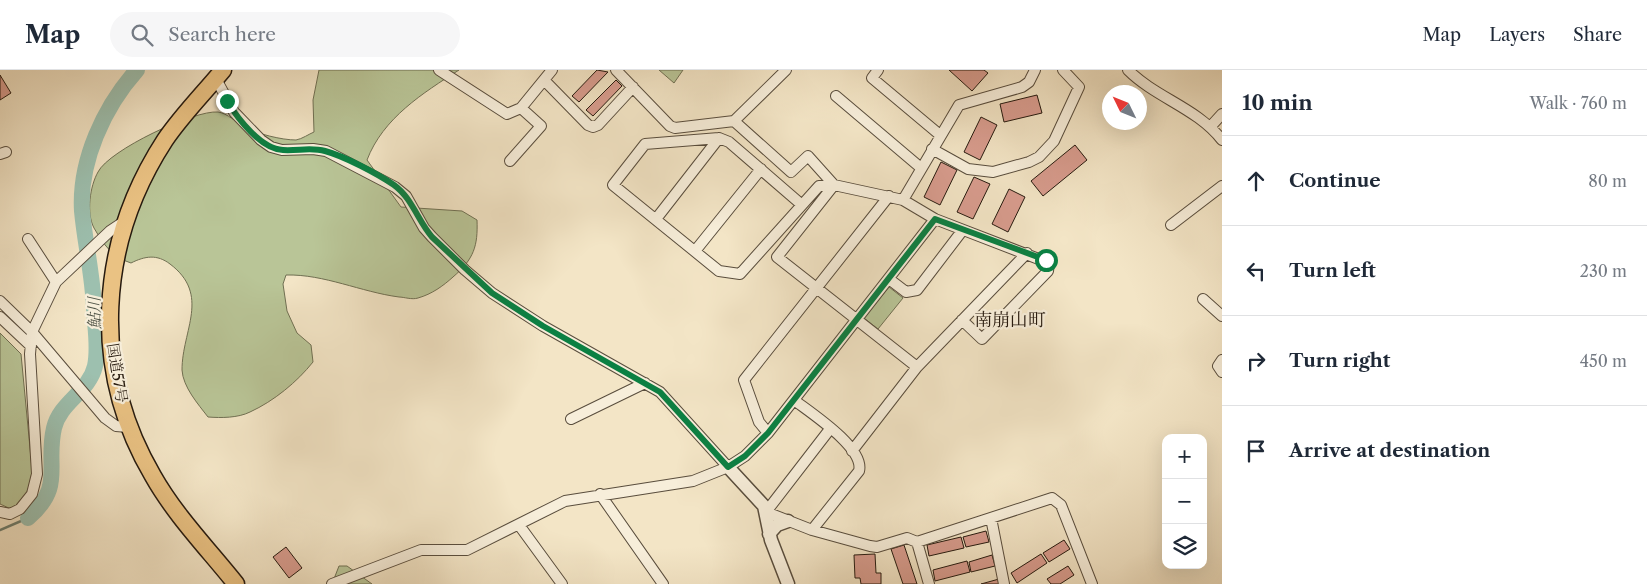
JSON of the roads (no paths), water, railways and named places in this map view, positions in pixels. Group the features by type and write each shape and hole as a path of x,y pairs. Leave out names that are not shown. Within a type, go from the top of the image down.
{"highway":[{"name":"国道57号","path":"220,74 166,139 136,192 125,220 112,272 110,307 114,368 128,427 153,478 168,500 236,584"}],"street":[{"path":"439,70 502,113 512,114 521,108 552,70"},
{"path":"616,70 670,126 675,128 734,121 786,70"},
{"path":"878,70 872,78 940,135"},
{"path":"903,200 959,105 1022,87 1029,82 1035,70"},
{"path":"932,149 968,170 992,172 1039,157 1054,141 1079,87 1063,70"},
{"path":"1128,70 1142,84 1211,126 1222,140"},
{"path":"220,74 234,112 261,140 282,150 313,148 326,151 384,179 406,196 424,228 432,237 492,293 543,326 645,383 671,403 761,501 766,512 769,534 788,584"},
{"path":"544,80 588,126 593,127 598,125 633,88"},
{"path":"836,96 921,168"},
{"path":"510,161 541,126 521,108"},
{"path":"1211,126 1222,114"},
{"path":"734,121 791,172 808,156 834,185"},
{"path":"802,205 729,142 719,138 645,144 613,185 719,271 740,274 802,205 819,186 834,185 903,200 935,219 962,231 1046,260 1049,267 1048,271 982,339 962,320"},
{"path":"656,219 719,138"},
{"path":"695,251 761,169"},
{"path":"834,185 777,257 917,367"},
{"path":"1171,225 1222,186"},
{"path":"768,433 759,422 744,380 889,196"},
{"path":"332,584 421,550 467,550 565,500 678,484 728,467 745,456 768,433 935,219"},
{"path":"0,512 10,514 20,509 32,494 37,474 32,332 56,282 87,252 125,220"},
{"path":"889,279 906,292 917,290 962,231"},
{"path":"28,238 56,282"},
{"path":"852,451 917,367 1027,253"},
{"path":"1203,299 1222,316"},
{"path":"0,301 32,332 110,423 128,427"},
{"path":"0,317 31,346"},
{"path":"1222,360 1218,366 1222,372"},
{"path":"571,419 645,383"},
{"path":"794,400 830,429 859,460 859,471 812,530"},
{"path":"766,512 830,429"},
{"path":"600,494 663,584"},
{"path":"766,512 812,530 877,547 907,538 917,542 1049,498 1055,499 1061,505 1092,584"},
{"path":"990,518 1004,584"},
{"path":"769,534 777,526 788,521"},
{"path":"519,525 562,584"},
{"path":"917,542 929,584"}],"waterway":[{"name":"鮎川","path":"28,518 39,507 50,486 52,442 57,419 87,383 95,366 97,345 91,272 82,211 82,192 89,154 104,118 137,70"},
{"name":"鮎川","path":"0,530 28,518"}],"district":[{"name":"南崩山町","path":"1010,320"}]}
